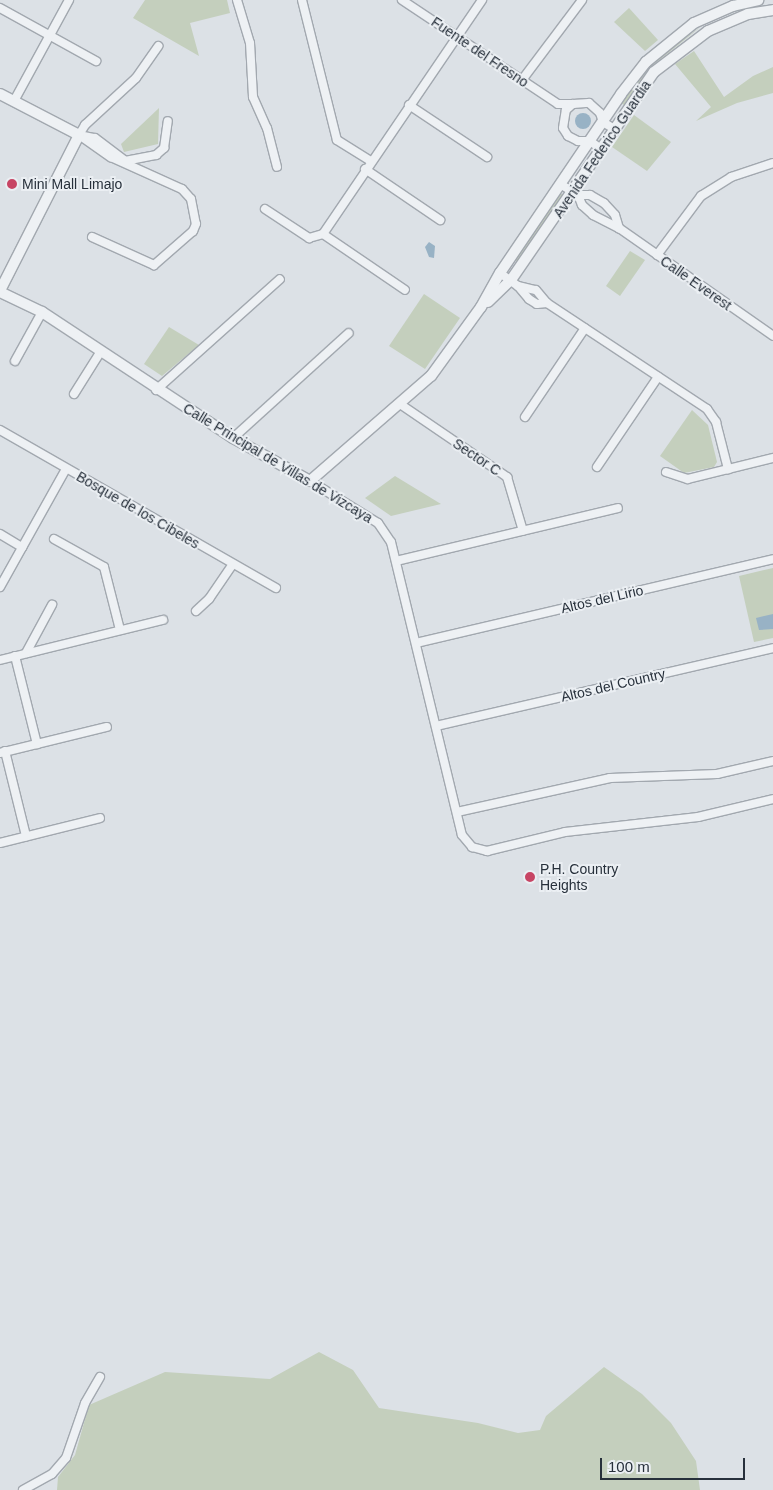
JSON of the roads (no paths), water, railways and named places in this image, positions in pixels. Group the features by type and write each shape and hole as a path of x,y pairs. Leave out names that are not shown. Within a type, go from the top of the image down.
{"street":[{"path":"14,101 68,0"},
{"path":"236,0 250,43 254,97 267,128 277,167"},
{"path":"302,0 337,140 370,160"},
{"name":"Fuente del Fresno","path":"402,0 558,104"},
{"path":"265,209 309,238 323,234 370,160 482,0"},
{"path":"522,80 582,0"},
{"name":"Avenida Federico Guardia","path":"310,481 431,376 481,307 500,274 560,184 646,62 694,23 719,11 758,0"},
{"path":"0,8 96,61"},
{"name":"Avenida Federico Guardia","path":"481,307 514,283 576,194 601,149 654,72 684,47 724,23 773,10"},
{"path":"719,11 724,23"},
{"path":"0,292 85,125 136,78 158,46"},
{"path":"0,94 79,135 96,138 126,161 187,193 196,224 193,231 154,265 92,237"},
{"path":"601,149 590,141 578,141 568,136 558,104 589,103 596,108 603,122 614,129"},
{"path":"562,118 573,104"},
{"path":"410,105 487,158"},
{"path":"126,161 156,155 164,148 168,121"},
{"path":"656,255 701,196 731,177 773,163"},
{"path":"365,169 440,220"},
{"name":"Calle Everest","path":"560,184 576,194 590,195 604,203 616,215 619,228"},
{"name":"Calle Everest","path":"576,194 582,205 593,215 619,228 773,336"},
{"path":"323,234 405,290"},
{"path":"500,274 514,283 536,290 547,303 658,377 712,416 728,469"},
{"path":"156,390 280,279"},
{"name":"Calle Principal de Villas de Vizcaya","path":"0,292 42,312 156,390 233,438 310,481 378,524 392,542 462,836 472,847 487,851 565,832 698,817 773,799"},
{"path":"15,361 42,312"},
{"path":"525,417 585,328"},
{"path":"233,438 350,333"},
{"path":"74,394 101,351"},
{"path":"597,467 658,377"},
{"name":"Sector C","path":"400,404 507,477 523,531"},
{"name":"Bosque de los Cibeles","path":"0,430 276,588"},
{"path":"666,472 688,479 773,458"},
{"path":"0,587 66,468"},
{"path":"396,560 618,508"},
{"path":"0,534 22,546"},
{"path":"54,538 104,567 120,630"},
{"name":"Altos del Lirio","path":"416,643 773,559"},
{"path":"196,611 209,599 233,564"},
{"path":"26,653 52,605"},
{"path":"0,660 164,620"},
{"name":"Altos del Country","path":"436,726 773,648"},
{"path":"15,656 37,744"},
{"path":"26,836 2,752 107,727"},
{"path":"457,812 610,778 716,774 773,761"},
{"path":"0,843 100,818"},
{"path":"23,1490 52,1474 66,1458 85,1402 100,1377"}],"water":[{"path":"580,113 586,113 591,118 589,127 580,129 575,124 575,118"},
{"path":"429,242 435,246 434,258 429,257 425,247"},
{"path":"773,614 773,629 759,630 756,618"}],"place":[{"name":"Mini Mall Limajo","path":"12,184"},
{"name":"P.H. Country Heights","path":"530,877"}]}
